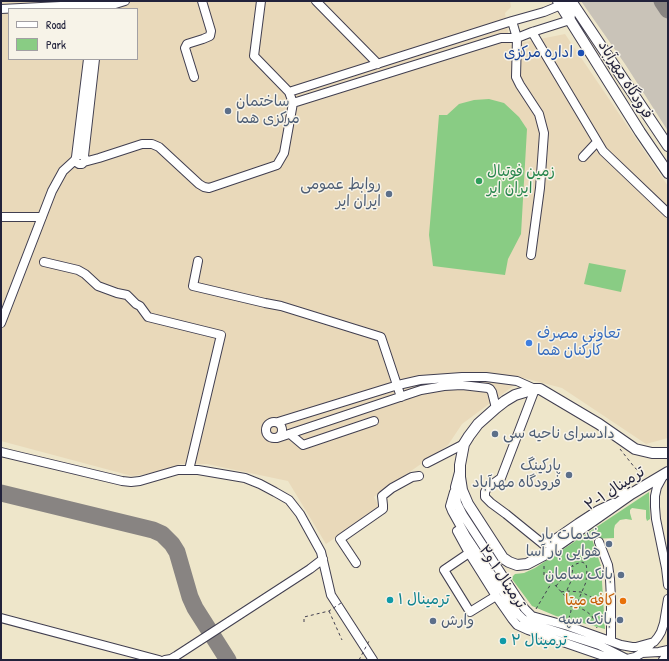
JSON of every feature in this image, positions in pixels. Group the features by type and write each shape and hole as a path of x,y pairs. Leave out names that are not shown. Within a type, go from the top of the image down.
{"main road":[{"name":"فرودگاه مهرآباد","path":"566,3 570,20 668,174"},
{"name":"فرودگاه مهرآباد","path":"566,3 668,146"},
{"name":"ترمینال ۱-۲","path":"666,474 631,494 544,555 527,564 517,565 503,558 468,504 462,490 460,470 464,444 478,424 505,401 515,395 535,388 540,389 599,424 635,449 652,453 668,453"}],"street":[{"path":"4,6 109,6 125,1"},
{"path":"194,77 185,48 187,44 210,36 211,31 202,1"},
{"path":"1,324 58,178 80,160 99,158 142,144 152,144 159,147 199,184 209,188 277,165 284,153 293,103 289,92 254,56 261,1"},
{"path":"316,1 378,64"},
{"path":"544,12 551,1"},
{"path":"289,92 544,12 566,3"},
{"path":"293,103 501,38 517,38 570,20"},
{"path":"512,21 517,38 516,77 539,114 544,133 540,188 531,255"},
{"path":"532,32 603,151 668,212"},
{"path":"80,160 88,60"},
{"path":"80,160 95,60"},
{"path":"584,157 598,142"},
{"path":"1,217 42,217"},
{"path":"198,261 193,286 281,306 381,337 401,397"},
{"path":"44,262 78,270 85,274 98,286 127,295 140,306 148,317 221,335 189,470"},
{"path":"496,408 492,392 488,388 462,385 444,386 421,390 277,438 268,435 266,429 272,422 278,422 398,385 420,380 436,378 486,377 517,381 535,388 501,478 487,488 485,492 485,497 491,503 543,544 552,541 598,510 631,494"},
{"path":"290,434 303,445 374,421"},
{"path":"277,438 283,430 278,422"},
{"path":"427,463 464,444"},
{"path":"1,452 122,481 140,481 178,470 198,470 245,478 265,486 289,500 300,514 322,552 331,595 373,660"},
{"name":"ترمینال ۱ و۲","path":"460,470 450,506 453,513 455,527 469,553 512,619 517,624 528,630 615,660"},
{"path":"666,474 657,487 655,507 668,586"},
{"path":"356,563 340,539 383,509 382,496 392,488 412,477 418,476"},
{"path":"455,487 457,503 463,515 516,596 532,616 568,626 632,648 654,642"},
{"path":"615,490 631,494"},
{"path":"453,513 466,536 517,613 530,623 598,645 625,660 642,653 654,642 661,632 664,623 668,599"},
{"path":"599,542 608,565 610,579 610,641"},
{"path":"469,553 444,570 470,612 496,596"},
{"path":"165,660 176,656 323,559"},
{"path":"1,618 159,660"},
{"path":"642,653 668,650"},
{"path":"663,660 668,653"}],"path":[{"path":"617,446 635,468 645,475"},
{"path":"544,555 544,574 566,598 570,606 571,611 568,626"},
{"path":"556,586 573,565 582,562 586,564 588,570 586,582 576,606"},
{"path":"567,590 571,580 573,565"},
{"path":"532,616 552,582 549,577 551,574 556,572"},
{"path":"561,592 567,590 581,592 595,599"},
{"path":"304,622 304,617 329,611 341,603"},
{"path":"570,606 576,606 592,616 602,638"},
{"path":"329,611 342,640"},
{"path":"359,660 368,642"}],"shaded area":[{"path":"1,1 510,1 511,7 505,13 510,45 565,34 668,186 668,438 646,444 562,388 524,378 462,424 448,445 374,497 380,508 326,544 288,481 207,464 181,464 154,473 132,476 1,441"},
{"path":"581,1 668,1 668,131 625,64"}],"green space":[{"name":"زمین فوتبال ایران ایر","path":"489,99 504,103 519,117 527,129 521,234 508,259 505,275 433,266 429,235 439,115 447,115 459,104 474,100"},
{"path":"589,263 626,270 621,292 584,284"},
{"path":"649,492 650,519 647,521 646,510 632,508 630,513 632,520 620,520 615,525 614,538 592,539 601,566 605,629 556,616 532,606 512,579 515,574 524,573 535,568"}],"taxiway":[{"path":"662,1 668,10"},
{"path":"1,493 153,530 162,534 172,544 177,552 190,597 195,608 228,660"}],"place":[{"name":"اداره مرکزی","path":"581,53"},
{"name":"ساختمان مرکزی هما","path":"228,111"},
{"name":"زمین فوتبال ایران ایر","path":"479,181"},
{"name":"روابط عمومی ایران ایر","path":"389,194"},
{"name":"تعاونی مصرف کارکنان هما","path":"529,343"},
{"name":"دادسرای ناحیه سی","path":"495,434"},
{"name":"پارکینگ فرودگاه مهرآباد","path":"569,475"},
{"name":"خدمات بار هوایی بار آسا","path":"609,544"},
{"name":"بانک سامان","path":"621,575"},
{"name":"ترمینال ۱","path":"390,600"},
{"name":"کافه میتا","path":"623,601"},
{"name":"بانک سپه","path":"620,620"},
{"name":"وارش","path":"433,621"},
{"name":"ترمینال ۲","path":"503,641"}]}
